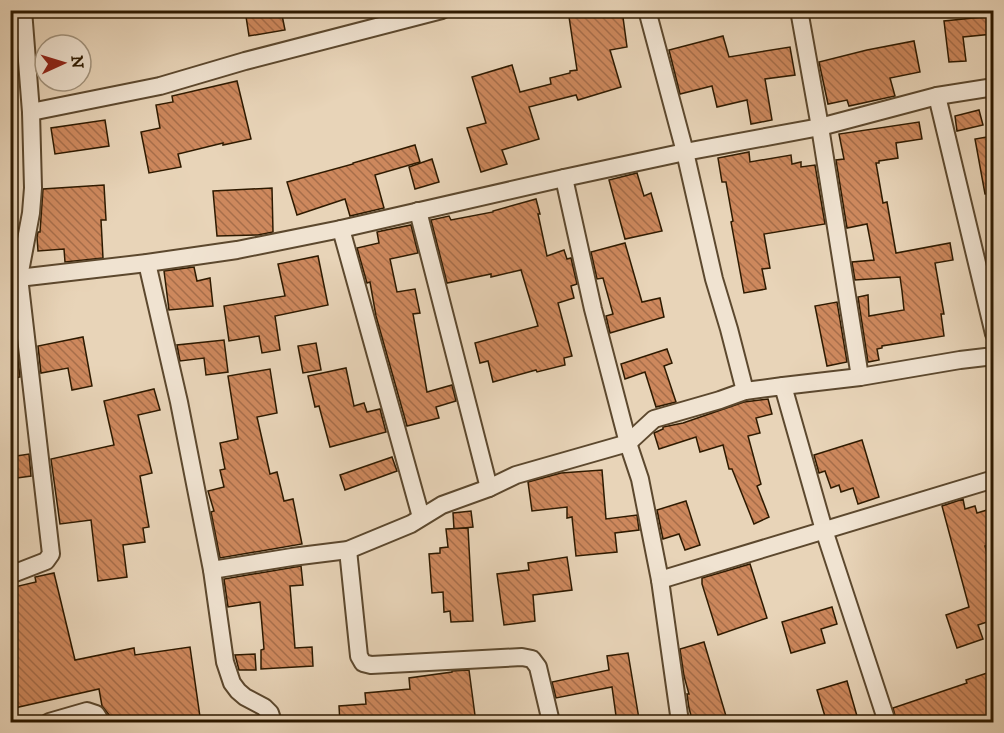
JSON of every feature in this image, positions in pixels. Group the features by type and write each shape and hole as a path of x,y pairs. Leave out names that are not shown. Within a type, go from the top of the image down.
{"street":[{"path":"10,575 46,561 51,554 14,278 32,213 33,188 23,10"},
{"path":"30,112 160,86 442,10"},
{"path":"648,10 685,153 714,279 745,391"},
{"path":"799,10 860,377"},
{"path":"14,278 237,250 341,229 564,178 820,127 937,96 993,87"},
{"path":"937,96 993,334"},
{"path":"564,178 593,309 628,443 640,479 660,580 680,723"},
{"path":"418,212 489,488"},
{"path":"341,229 421,517"},
{"path":"147,263 179,402 212,570 225,662 232,683 238,691 264,707 270,713 273,723"},
{"path":"212,570 348,550 411,524 442,505 516,476 628,443 654,419 745,391 860,377 993,356"},
{"path":"783,386 824,530 887,723"},
{"path":"660,580 993,479"},
{"path":"348,550 359,656 363,663 371,665 522,657 532,659 538,667 550,723"},
{"path":"49,723 87,711 96,714 101,723"}],"building":[{"path":"245,10 281,10 285,30 249,36"},
{"path":"568,10 622,10 627,47 610,50 621,87 578,100 576,95 529,107 539,139 502,150 507,164 481,172 467,128 486,123 472,77 512,65 520,92 551,84 550,78 577,70"},
{"path":"993,16 993,34 963,37 966,61 949,62 944,21"},
{"path":"723,36 729,57 790,47 795,75 765,79 772,120 751,124 747,100 717,107 712,86 680,94 669,50"},
{"path":"914,41 920,72 890,78 895,96 849,106 847,100 828,104 819,62"},
{"path":"237,81 251,139 178,154 181,167 149,173 141,132 160,128 156,105 173,102 172,96"},
{"path":"979,110 983,125 957,131 955,116"},
{"path":"105,120 109,146 55,154 51,128"},
{"path":"919,122 922,139 896,143 898,158 876,163 883,203 887,202 896,253 950,243 953,260 935,263 944,314 941,314 944,336 882,346 877,349 879,360 868,362 858,297 868,295 869,316 904,310 902,291 900,277 855,280 852,262 874,260 867,224 847,228 836,160 844,159 839,134"},
{"path":"993,136 993,193 985,194 975,139"},
{"path":"415,145 420,162 375,175 384,208 350,216 345,199 297,215 287,182"},
{"path":"749,152 750,162 791,155 792,164 801,162 801,167 815,165 825,224 764,234 770,268 762,269 766,289 744,293 726,182 722,182 718,158"},
{"path":"432,159 439,182 415,189 409,167"},
{"path":"637,173 644,196 651,193 662,231 625,239 609,180"},
{"path":"104,185 106,220 101,220 103,258 65,262 64,249 38,251 37,237 40,232 43,189"},
{"path":"272,188 273,232 258,235 217,236 213,191"},
{"path":"536,199 547,256 564,250 567,259 571,258 577,284 571,286 574,298 558,303 572,356 564,358 565,365 493,382 488,361 480,363 475,343 538,326 521,270 447,283 431,220 449,216 451,220 493,212"},
{"path":"411,225 418,253 390,259 397,292 415,289 420,313 413,314 427,392 452,385 456,401 436,407 439,418 407,426 376,316 370,282 367,283 357,248 379,243 377,232"},
{"path":"625,243 642,302 660,298 664,317 610,333 606,316 613,314 603,278 597,279 591,252"},
{"path":"318,256 328,305 275,316 280,350 262,353 259,336 229,341 224,306 285,296 278,264"},
{"path":"194,267 197,281 210,278 213,306 169,310 164,271"},
{"path":"837,302 847,362 827,366 815,306"},
{"path":"83,337 92,386 72,390 68,368 41,373 38,346"},
{"path":"224,340 228,372 206,375 204,358 180,361 177,345"},
{"path":"316,343 321,370 303,373 298,346"},
{"path":"667,349 672,363 664,366 676,402 656,407 645,372 625,379 621,364"},
{"path":"17,351 20,377 10,379 10,352"},
{"path":"346,368 354,406 364,403 367,412 380,409 386,432 330,447 319,406 315,407 308,376"},
{"path":"270,369 277,413 257,417 270,474 277,472 284,501 293,499 302,544 220,558 211,512 214,511 208,491 224,487 220,470 225,469 220,443 238,439 228,376"},
{"path":"154,389 160,410 138,415 152,473 140,476 149,527 143,528 145,542 123,545 127,577 98,581 91,520 60,524 51,459 114,445 104,401"},
{"path":"768,399 772,414 756,418 760,433 748,436 761,484 757,486 769,517 754,524 732,469 729,469 723,445 700,452 696,437 659,449 654,433 663,427 683,423 744,402"},
{"path":"862,440 879,497 858,504 853,488 841,492 839,485 831,488 825,471 819,473 814,455"},
{"path":"29,454 31,476 10,479 10,457"},
{"path":"392,457 397,471 345,490 340,475"},
{"path":"602,470 606,519 637,515 639,530 615,533 617,552 576,556 572,517 567,518 567,507 532,511 528,482 561,473"},
{"path":"963,499 965,509 975,506 977,513 987,510 993,533 993,543 985,546 993,575 993,620 978,625 983,639 957,648 946,615 969,607 942,506"},
{"path":"686,501 700,545 685,550 679,534 663,539 657,510"},
{"path":"471,511 473,527 454,529 453,513"},
{"path":"468,528 473,621 451,622 450,611 444,612 443,592 432,593 429,554 440,553 440,548 448,547 446,529"},
{"path":"567,557 572,590 533,595 535,621 504,625 497,574 529,570 528,563"},
{"path":"750,564 767,618 718,635 702,578"},
{"path":"301,566 303,585 290,586 295,648 312,647 313,666 261,669 261,650 264,649 260,602 228,607 224,579"},
{"path":"54,573 75,660 134,648 135,655 190,647 200,717 163,723 111,723 110,716 102,706 99,689 10,709 10,588 36,582 35,577"},
{"path":"832,607 837,624 821,629 825,643 791,653 782,622"},
{"path":"704,642 726,716 704,723 693,723 680,649"},
{"path":"628,653 639,719 617,723 612,687 556,698 552,682 609,670 607,656"},
{"path":"255,654 256,670 239,670 235,655"},
{"path":"469,670 476,723 415,723 415,720 389,723 340,723 339,706 366,704 365,693 410,689 409,678"},
{"path":"993,671 993,723 942,723 940,717 925,723 897,723 893,708 967,683 966,680"},
{"path":"847,681 859,723 827,723 817,690"}]}
